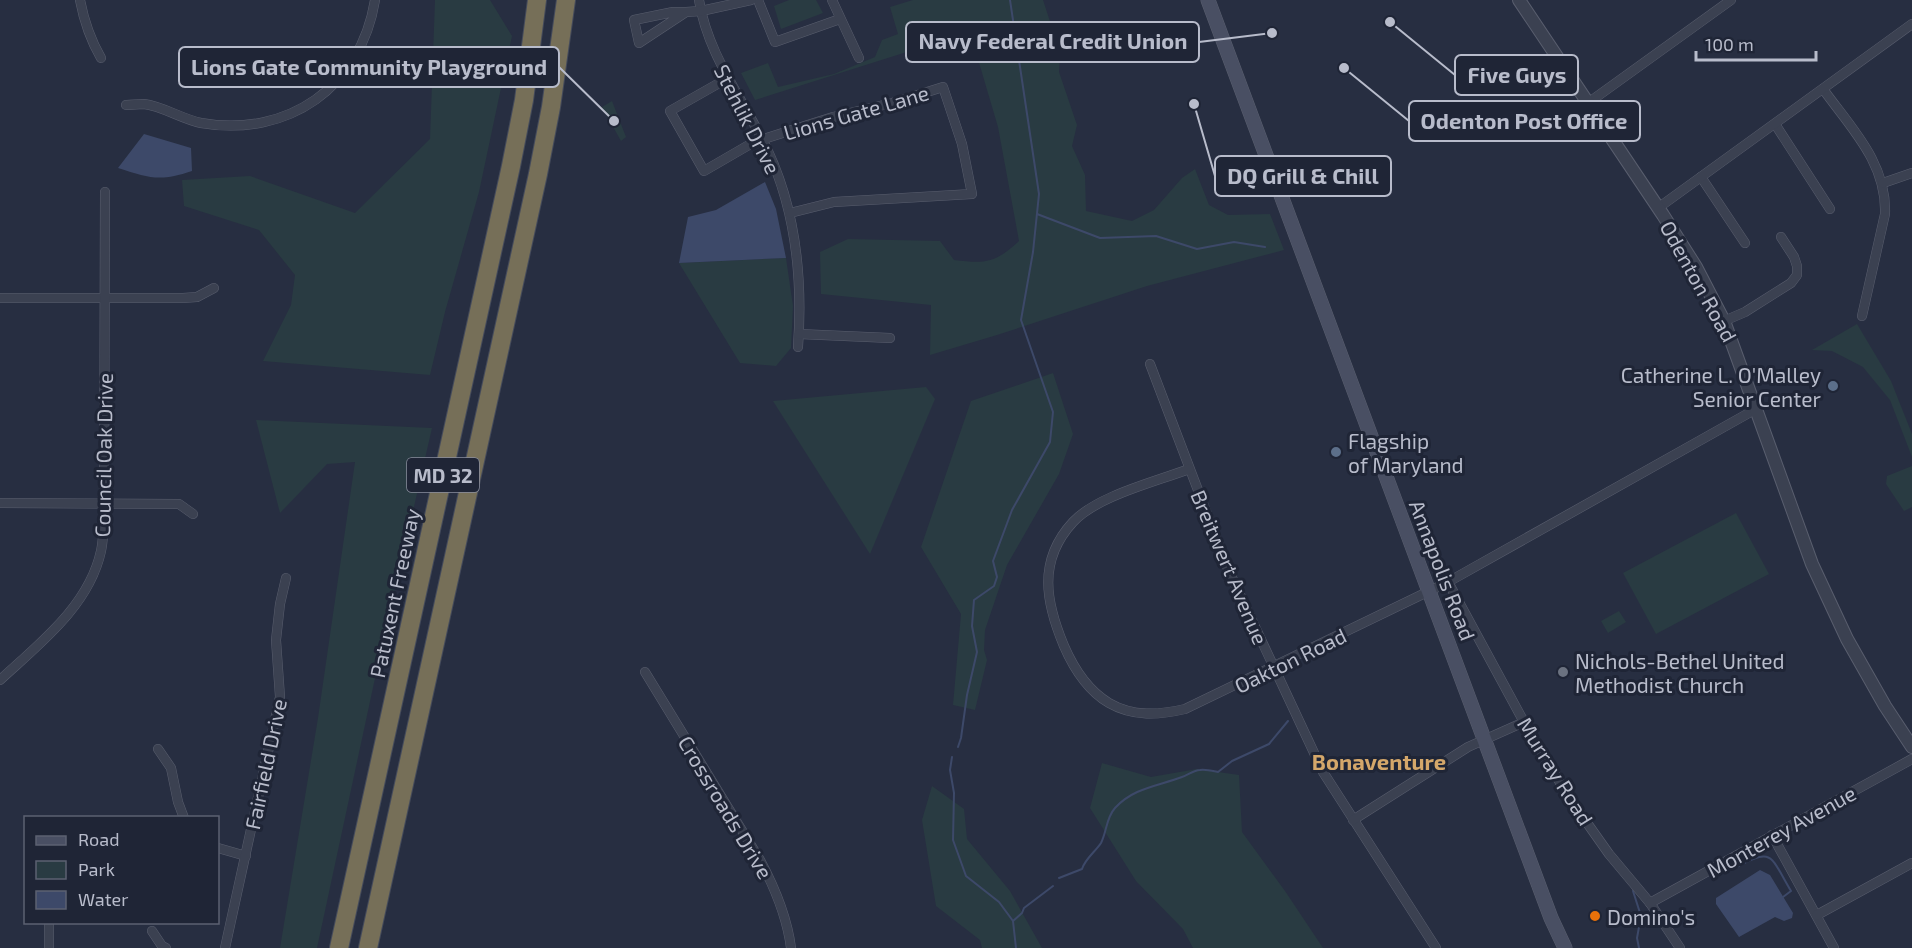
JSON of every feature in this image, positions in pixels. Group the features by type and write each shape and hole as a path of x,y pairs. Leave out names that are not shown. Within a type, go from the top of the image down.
{"highway":[{"name":"Patuxent Freeway","path":"339,948 511,166 524,100 537,0"},
{"name":"MD 32","path":"368,948 538,174 553,97 566,0"}],"main road":[{"name":"Annapolis Road","path":"1208,0 1551,918 1565,948"},
{"name":"Annapolis Road","path":"1551,918 1559,948"}],"street":[{"path":"80,0 90,39 100,58"},
{"path":"126,105 146,104 180,117 219,125 244,125 269,121 290,114 317,99 343,76 360,48 372,16 375,0"},
{"name":"Stehlik Drive","path":"699,0 713,49 762,139 790,213 798,258 798,347"},
{"path":"686,12 639,43 634,20 673,12 701,11 751,0"},
{"path":"758,0 775,42 840,19"},
{"path":"832,0 859,58"},
{"name":"Odenton Road","path":"1519,0 1696,267 1724,321 1815,570 1847,639 1885,706 1912,747"},
{"path":"1588,104 1731,0"},
{"path":"1658,208 1912,24"},
{"path":"728,78 670,111 704,171 762,139"},
{"name":"Lions Gate Lane","path":"762,139 944,87 962,144 972,194 834,202 790,213"},
{"path":"1823,89 1873,159 1883,183 1885,214 1862,315"},
{"path":"1775,124 1830,209"},
{"path":"1883,183 1912,173"},
{"path":"1701,177 1745,243"},
{"name":"Council Oak Drive","path":"0,680 66,616 89,584 101,550 104,503 105,192"},
{"path":"1724,321 1745,312 1791,283 1797,275 1794,257 1781,237"},
{"path":"0,298 197,297 214,288"},
{"path":"799,334 890,338"},
{"name":"Breitwert Avenue","path":"1150,364 1228,569 1323,772 1436,948"},
{"name":"Oakton Road","path":"1189,469 1102,502 1087,510 1073,522 1057,546 1049,568 1048,600 1056,627 1078,673 1093,691 1110,704 1136,713 1160,715 1185,709 1429,592 1756,409"},
{"path":"0,503 179,504 193,514"},
{"name":"Fairfield Drive","path":"225,948 280,697 276,640 279,610 286,578"},
{"name":"Murray Road","path":"1448,582 1524,722 1568,796 1609,854 1650,903 1680,948"},
{"name":"Crossroads Drive","path":"645,672 760,860 783,910 791,948"},
{"path":"1353,820 1468,747 1524,722"},
{"path":"158,749 171,768 183,816"},
{"name":"Monterey Avenue","path":"1650,903 1912,759"},
{"path":"1772,836 1834,948"},
{"path":"219,848 246,856"},
{"path":"1817,915 1912,863"},
{"path":"49,924 49,948"},
{"path":"152,931 162,946 166,948"}],"green space":[{"path":"435,0 490,0 512,36 479,192 445,312 430,375 263,361 291,305 295,275 259,230 184,206 182,180 250,176 355,213 430,139"},
{"path":"789,0 816,0 823,13 781,29 774,6"},
{"path":"913,0 1043,0 1060,52 1059,72 1077,125 1072,146 1085,175 1086,211 1132,221 1154,210 1182,178 1195,169 1209,205 1228,215 1270,214 1284,250 1147,286 930,355 931,305 821,294 820,252 848,239 940,241 954,260 974,262 996,258 1019,241 998,127 970,32 755,100 741,73 768,63 778,87 834,74 875,57 882,40 898,34 890,7"},
{"path":"612,101 626,137 621,141 602,107"},
{"path":"786,258 793,306 791,348 776,366 740,363 679,263"},
{"path":"1857,324 1891,381 1912,434 1912,457 1890,400 1863,367 1832,351 1812,350"},
{"path":"1053,373 1073,434 1059,474 1007,565 985,630 984,650 987,660 975,710 953,705 961,614 921,547 971,401"},
{"path":"926,387 935,399 870,554 773,401"},
{"path":"256,420 432,428 317,948 280,948 318,718 355,462 327,464 280,513"},
{"path":"1912,466 1912,507 1904,511 1886,484 1887,476"},
{"path":"1736,513 1769,574 1656,634 1623,573"},
{"path":"1619,611 1626,622 1608,633 1601,621"},
{"path":"1102,763 1151,777 1197,769 1239,775 1242,832 1323,948 1193,948 1183,929 1136,881 1090,808"},
{"path":"932,786 964,809 967,839 1010,891 1042,948 982,948 980,940 936,906 922,820"}],"water":[{"path":"144,134 191,148 192,171 163,178 118,168"},
{"path":"765,182 776,209 786,258 679,263 688,217 716,210"},
{"path":"1760,870 1770,875 1793,913 1792,918 1784,921 1775,917 1739,937 1716,904 1716,898"}],"waterway":[{"path":"958,747 977,652 972,626 974,600 994,586 997,577 993,561 1012,510 1050,442 1053,412 1021,320 1033,252 1039,194 1010,0"},
{"path":"1037,214 1100,238 1156,236 1197,249 1234,242 1265,247"},
{"path":"1059,878 1082,869 1101,843 1108,820 1122,801 1146,788 1196,771 1218,772 1232,761 1269,744 1288,721"},
{"path":"952,757 950,770 954,793 953,840 966,876 999,902 1013,921 1016,948"},
{"path":"1733,869 1756,858 1769,858 1774,862 1791,891 1783,897"},
{"path":"1013,921 1024,908 1053,886"},
{"path":"1633,891 1641,916 1637,938 1639,948"}],"place":[{"name":"Five Guys","path":"1390,22"},
{"name":"Navy Federal Credit Union","path":"1272,33"},
{"name":"Odenton Post Office","path":"1344,68"},
{"name":"DQ Grill & Chill","path":"1194,104"},
{"name":"Lions Gate Community Playground","path":"614,121"},
{"name":"Catherine L. O'Malley Senior Center","path":"1833,386"},
{"name":"Flagship of Maryland","path":"1336,452"},
{"name":"Nichols-Bethel United Methodist Church","path":"1563,672"},
{"name":"Domino's","path":"1595,916"}],"district":[{"name":"Bonaventure","path":"1379,761"}]}
